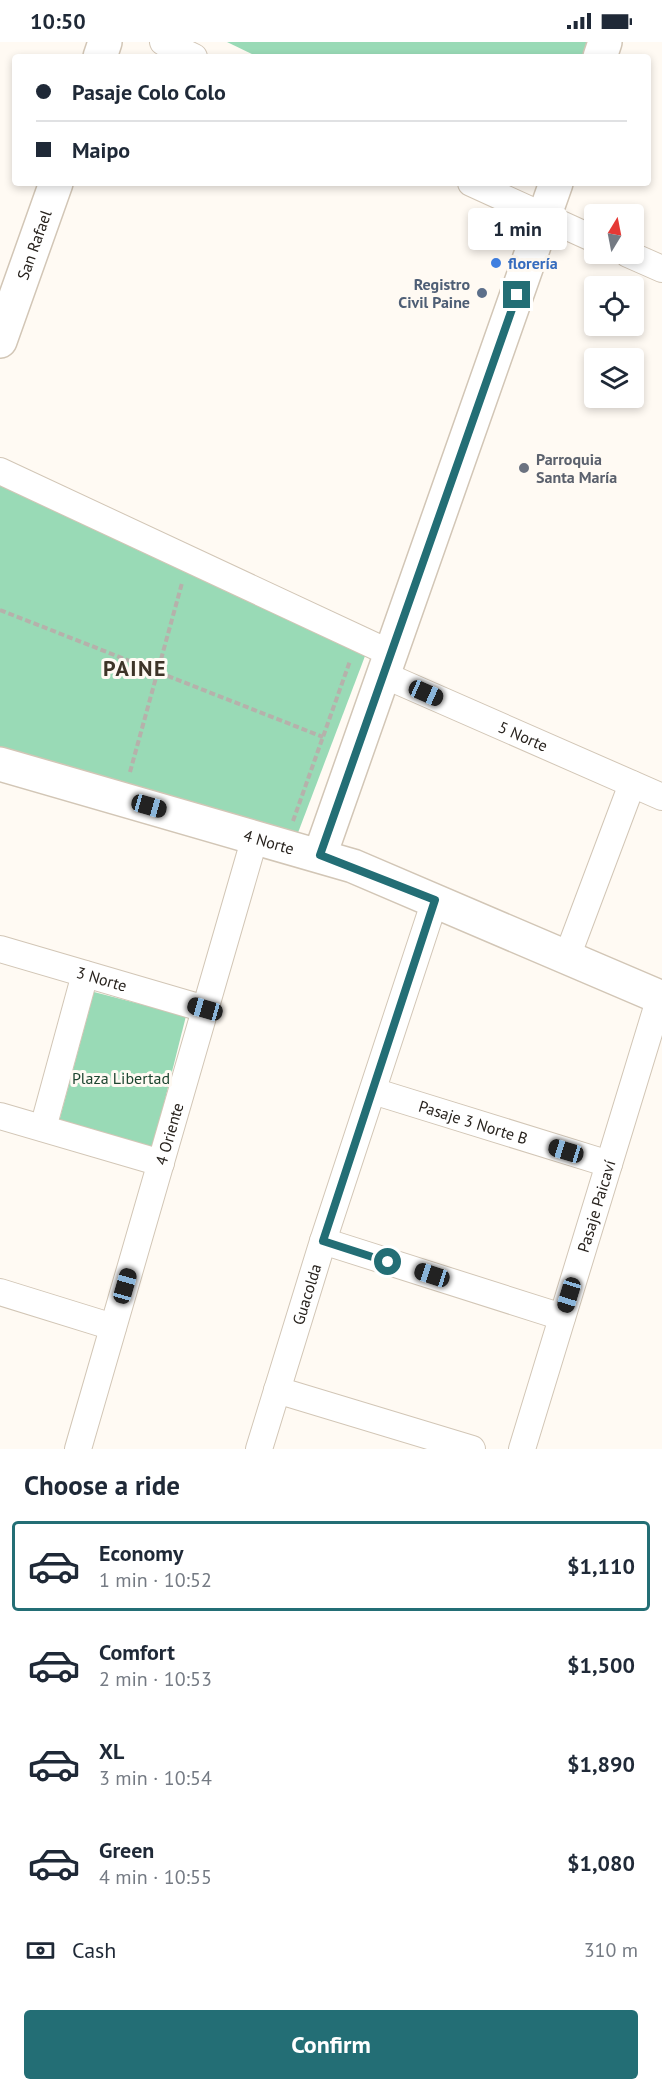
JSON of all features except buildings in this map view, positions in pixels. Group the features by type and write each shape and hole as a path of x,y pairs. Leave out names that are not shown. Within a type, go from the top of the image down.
{"street":[{"path":"163,42 188,54"},
{"name":"San Rafael","path":"0,341 55,186"},
{"path":"477,186 584,235"},
{"path":"320,855 555,186"},
{"path":"644,261 662,269"},
{"name":"5 Norte","path":"0,471 358,638 388,664 662,797"},
{"name":"4 Norte","path":"0,764 320,855 435,900 661,998"},
{"path":"567,957 633,784"},
{"name":"4 Oriente","path":"78,1449 255,837"},
{"name":"Guacolda","path":"259,1449 323,1241 435,900"},
{"name":"3 Norte","path":"0,949 205,1009"},
{"path":"43,1128 85,974"},
{"name":"Pasaje Paicaví","path":"522,1449 661,998"},
{"name":"Pasaje 3 Norte B","path":"373,1091 609,1164"},
{"path":"0,1116 161,1163"},
{"path":"323,1241 562,1317"},
{"path":"0,1292 113,1327"},
{"path":"277,1390 472,1449"}],"path":[{"path":"130,772 156,671 190,559"},
{"path":"0,610 323,737"},
{"path":"293,821 358,638"}],"green space":[{"path":"227,42 590,42 586,54 252,54"},
{"path":"0,465 373,635 296,838 0,751"},
{"name":"Plaza Libertad","path":"94,992 186,1016 152,1151 58,1125"}],"place":[{"name":"florería","path":"496,263"},
{"name":"Registro Civil Paine","path":"482,293"},
{"name":"Parroquia Santa María","path":"524,468"}],"district":[{"name":"PAINE","path":"135,668"}],"route":[{"path":"388,1262 323,1241 435,900 320,855 517,295"}]}
